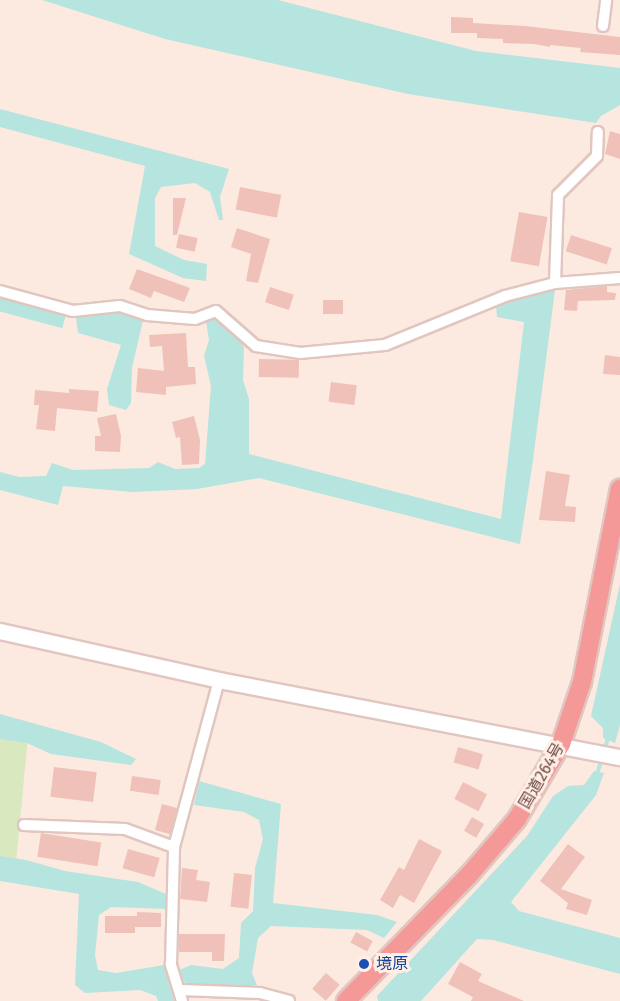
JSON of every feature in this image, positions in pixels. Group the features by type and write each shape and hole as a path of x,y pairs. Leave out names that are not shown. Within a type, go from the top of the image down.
{"highway":[{"name":"国道264号","path":"355,998 469,875 517,819 561,744 582,682 620,489"}],"street":[{"path":"603,26 606,0"},
{"path":"555,283 558,195 597,156 598,132"},
{"path":"0,291 73,311 120,306 147,315 195,319 216,311 256,346 300,353 385,345 505,296 555,283 620,278"},
{"path":"0,631 219,680 617,756"},
{"path":"219,680 174,847 171,964 182,995 260,993 289,1001"},
{"path":"24,825 125,829 174,847"}],"green space":[{"path":"0,719 29,726 15,873 0,871"}],"water":[{"path":"42,0 278,0 476,51 620,68 620,105 601,116 596,123 408,94 165,39"},
{"path":"0,109 229,169 220,197 223,220 219,220 210,192 195,183 161,187 155,198 155,246 184,260 207,264 206,281 183,278 129,254 145,166 0,127"},
{"path":"555,290 520,544 259,478 197,489 132,492 63,486 58,505 0,490 0,472 19,477 46,476 52,463 73,470 149,468 158,462 175,469 199,468 205,464 211,386 204,356 209,340 206,321 217,319 228,326 244,347 243,380 249,399 249,454 501,519 524,322 497,317 496,305 512,298"},
{"path":"0,298 66,316 62,328 0,311"},
{"path":"118,311 143,320 132,368 131,403 126,410 109,405 107,389 121,345 78,333 76,318"},
{"path":"620,584 620,725 615,743 603,738 603,728 591,716"},
{"path":"0,714 101,742 136,759 131,765 51,754 27,743 0,739"},
{"path":"594,771 604,773 596,795 511,902 519,911 620,938 620,974 493,940 477,939 421,1001 378,1001 377,996 527,836 553,796 568,786 584,785"},
{"path":"199,781 281,804 273,903 377,915 397,922 384,938 367,930 271,926 258,938 252,973 257,985 205,988 185,983 179,970 191,965 223,969 239,958 241,923 253,911 255,868 263,839 259,820 244,812 194,805"},
{"path":"0,856 26,860 65,871 138,882 166,894 169,900 167,909 111,907 99,915 95,955 98,970 116,973 164,965 174,1001 158,1001 156,996 140,990 85,993 75,985 79,894 0,881"}],"building":[{"path":"451,17 473,18 473,23 525,26 620,37 620,55 580,52 581,48 503,43 503,39 477,38 477,33 451,33"},
{"path":"610,131 620,134 620,159 605,154"},
{"path":"240,187 281,195 277,218 236,210"},
{"path":"173,198 186,198 177,235 173,235"},
{"path":"519,212 548,217 539,266 510,261"},
{"path":"237,228 270,239 258,283 246,281 251,254 231,247"},
{"path":"179,234 198,238 195,252 176,248"},
{"path":"571,235 612,248 607,264 566,251"},
{"path":"137,269 190,288 184,302 154,291 151,298 129,289"},
{"path":"607,286 607,292 616,293 615,300 578,301 577,311 564,310 566,290"},
{"path":"270,287 294,295 289,310 265,302"},
{"path":"323,300 343,300 343,314 323,314"},
{"path":"186,333 188,367 195,367 196,384 166,387 166,395 136,392 138,368 164,371 162,346 150,347 149,335"},
{"path":"605,355 620,357 620,375 603,374"},
{"path":"259,359 299,360 299,378 259,377"},
{"path":"331,382 357,385 354,405 329,402"},
{"path":"69,389 99,391 97,412 57,408 55,431 36,429 39,405 34,405 35,390 69,393"},
{"path":"116,414 121,436 120,452 95,451 95,436 101,436 97,418"},
{"path":"194,416 200,440 199,464 182,465 180,437 176,438 172,422"},
{"path":"546,471 570,475 565,506 576,507 575,522 539,520"},
{"path":"458,747 483,754 479,770 454,762"},
{"path":"54,767 97,772 93,802 50,797"},
{"path":"132,776 161,780 159,795 130,791"},
{"path":"463,782 487,794 478,811 454,799"},
{"path":"162,804 177,808 170,834 155,830"},
{"path":"472,817 484,824 476,838 464,831"},
{"path":"41,833 101,843 97,866 37,857"},
{"path":"419,839 442,851 414,903 400,895 393,908 380,900 399,867 404,870"},
{"path":"568,844 585,857 561,889 592,900 587,915 566,909 568,903 540,881"},
{"path":"128,849 160,858 154,877 122,868"},
{"path":"182,868 198,870 196,880 210,882 207,902 180,899"},
{"path":"234,873 252,875 248,909 230,907"},
{"path":"137,912 161,913 161,927 135,927 135,933 105,933 105,916 137,916"},
{"path":"356,932 373,941 367,952 350,943"},
{"path":"179,934 225,934 224,961 212,961 212,952 179,952"},
{"path":"460,962 482,974 478,981 524,1001 471,1001 473,997 448,984"},
{"path":"326,973 340,985 326,1001 312,989"}],"waterway":[{"path":"604,751 609,735"},
{"path":"596,777 602,758"}],"place":[{"name":"境原","path":"364,964"}]}
